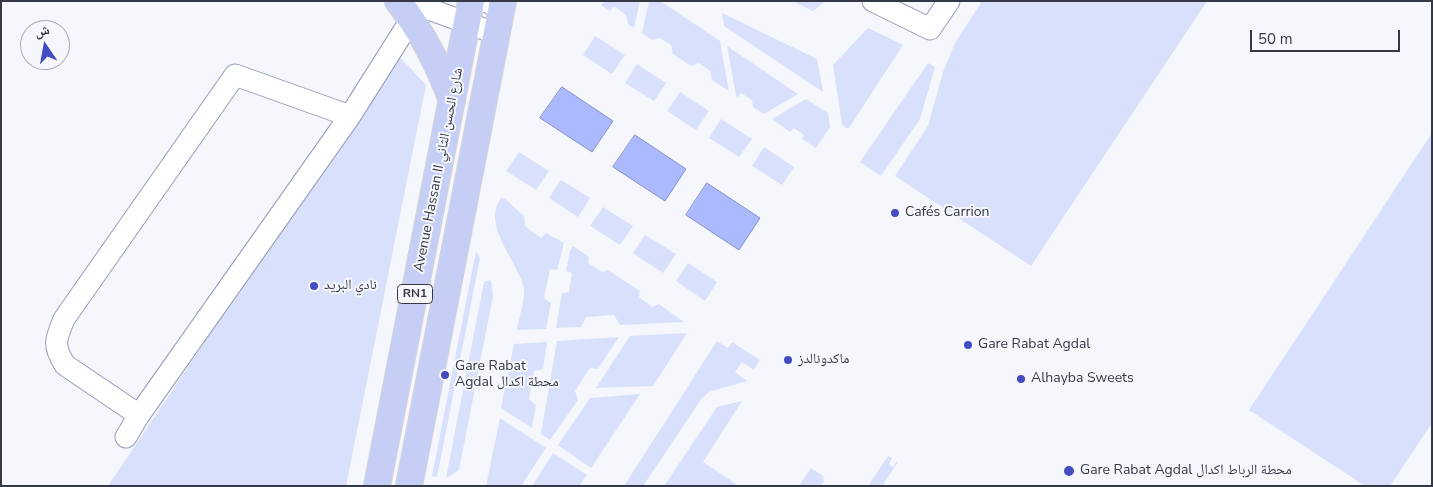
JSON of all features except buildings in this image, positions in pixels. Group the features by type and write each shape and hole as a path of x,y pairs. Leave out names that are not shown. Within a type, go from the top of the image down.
{"main road":[{"name":"RN1","path":"409,486 496,34 497,4"},
{"path":"406,7 435,59 452,103"},
{"name":"Avenue Hassan II شارع الحسن الثاني","path":"377,486 469,13"}],"street":[{"path":"872,1 930,30 949,1"},
{"path":"126,437 139,415 350,116 406,7 469,13 496,34"},
{"path":"139,415 65,365 57,354 55,341 64,319 229,83 235,75 350,116"}],"shaded area":[{"path":"605,1 640,1 634,28 628,24 626,15 614,6 610,11 601,5"},
{"path":"649,1 660,1 720,41 729,91 712,80 710,71 699,63 691,66 673,54 671,45 660,38 652,40 642,33"},
{"path":"792,1 825,1 813,11"},
{"path":"982,1 1207,1 1031,266 895,176 928,126 943,72 955,43"},
{"path":"722,13 817,59 823,92 724,26"},
{"path":"868,28 903,45 849,128 846,128 842,124 833,65"},
{"path":"595,36 625,55 612,74 583,55"},
{"path":"727,46 798,94 764,114 753,107 752,100 741,93 738,97 736,96"},
{"name":"نادي البريد","path":"398,55 426,85 346,486 108,486"},
{"path":"928,63 935,67 920,119 881,176 860,162"},
{"path":"637,64 666,83 654,101 625,83"},
{"path":"680,92 709,111 696,130 667,111"},
{"path":"806,99 828,113 830,127 816,148 802,139 804,135 794,128 790,132 772,119"},
{"path":"721,119 752,139 739,157 709,138"},
{"path":"1432,133 1432,423 1390,486 1365,486 1249,410"},
{"path":"764,147 794,167 782,185 752,166"},
{"path":"519,152 549,171 536,190 506,171"},
{"path":"561,180 590,198 578,217 549,198"},
{"path":"501,198 505,199 524,216 525,226 541,238 546,233 564,243 557,270 550,269 544,298 551,303 546,329 517,330 524,288 498,232 495,220 496,209"},
{"path":"603,207 633,226 620,245 590,226"},
{"path":"645,235 676,254 663,273 633,253"},
{"path":"573,246 589,257 588,263 602,272 608,270 640,291 639,297 652,307 659,304 684,322 620,325 614,315 586,317 581,327 556,328 562,293 569,292 572,273 566,271 570,251"},
{"path":"476,251 480,258 437,477 432,476"},
{"path":"688,263 717,282 705,301 676,281"},
{"path":"491,280 493,296 459,470 446,478 484,282"},
{"path":"687,333 653,386 596,388 630,336"},
{"path":"619,337 598,369 590,368 575,391 578,400 550,440 541,434 557,341"},
{"path":"717,341 728,348 732,342 760,360 754,370 742,362 735,372 747,381 709,392 702,398 643,486 624,486"},
{"path":"547,342 543,369 534,371 529,399 536,405 532,428 501,408 514,344"},
{"path":"640,394 591,468 558,445 590,398"},
{"path":"742,401 703,462 739,486 664,486 717,407"},
{"path":"500,418 546,448 521,486 486,486"},
{"path":"553,453 587,475 579,486 532,486"},
{"path":"888,456 892,458 889,464 893,467 898,462 882,486 868,486"},
{"path":"811,468 823,476 824,481 821,486 799,486"}],"water":[{"path":"562,87 613,121 592,152 540,118"},
{"path":"635,135 686,169 665,201 613,167"},
{"path":"707,183 760,218 739,250 686,215"}],"place":[{"name":"Cafés Carrion","path":"895,213"},
{"name":"نادي البريد","path":"314,286"},
{"name":"Gare Rabat Agdal","path":"968,345"},
{"name":"ماكدونالدز","path":"788,360"},
{"name":"Gare Rabat Agdal محطة اكدال","path":"445,375"},
{"name":"Alhayba Sweets","path":"1021,379"},
{"name":"Gare Rabat Agdal محطة الرباط اكدال","path":"1069,471"}]}
